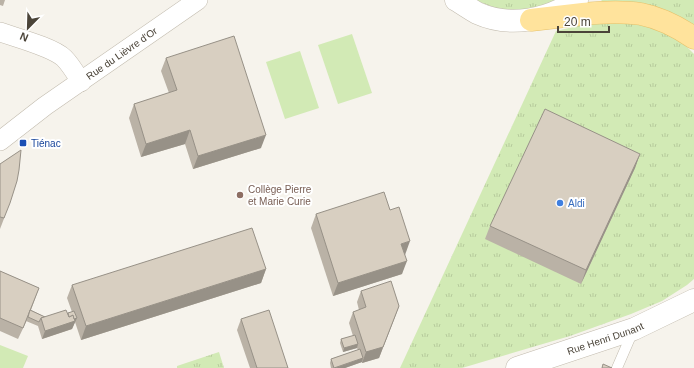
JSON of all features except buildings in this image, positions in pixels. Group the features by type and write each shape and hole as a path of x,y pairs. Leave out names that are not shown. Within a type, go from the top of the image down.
{"main road":[{"path":"531,20 600,13 629,12 663,20 694,38"}],"street":[{"name":"Rue du Lièvre d'Or","path":"0,127 29,116 45,106 198,0"},
{"path":"456,0 478,13 504,20 531,20 557,11 577,0"},
{"path":"0,32 38,45 60,55 69,64 81,82"},
{"name":"Rue du Lièvre d'Or","path":"0,141 45,106"},
{"name":"Rue Henri Dunant","path":"517,368 634,329 693,300"}],"lane":[{"path":"617,368 634,329"}],"green space":[{"path":"475,0 565,0 537,8 508,10 490,6"},
{"path":"601,0 694,0 694,30 603,2"},
{"path":"638,19 681,41 694,54 694,279 662,301 570,336 462,368 400,368 556,31 590,23"},
{"path":"352,34 372,93 338,104 318,45"},
{"path":"300,51 319,108 285,119 266,62"},
{"path":"0,345 28,356 23,368 0,368"},
{"path":"219,352 224,368 177,368 177,366"}],"place":[{"name":"Tiénac","path":"23,143"},
{"name":"Collège Pierre et Marie Curie","path":"240,195"},
{"name":"Aldi","path":"560,203"}]}
